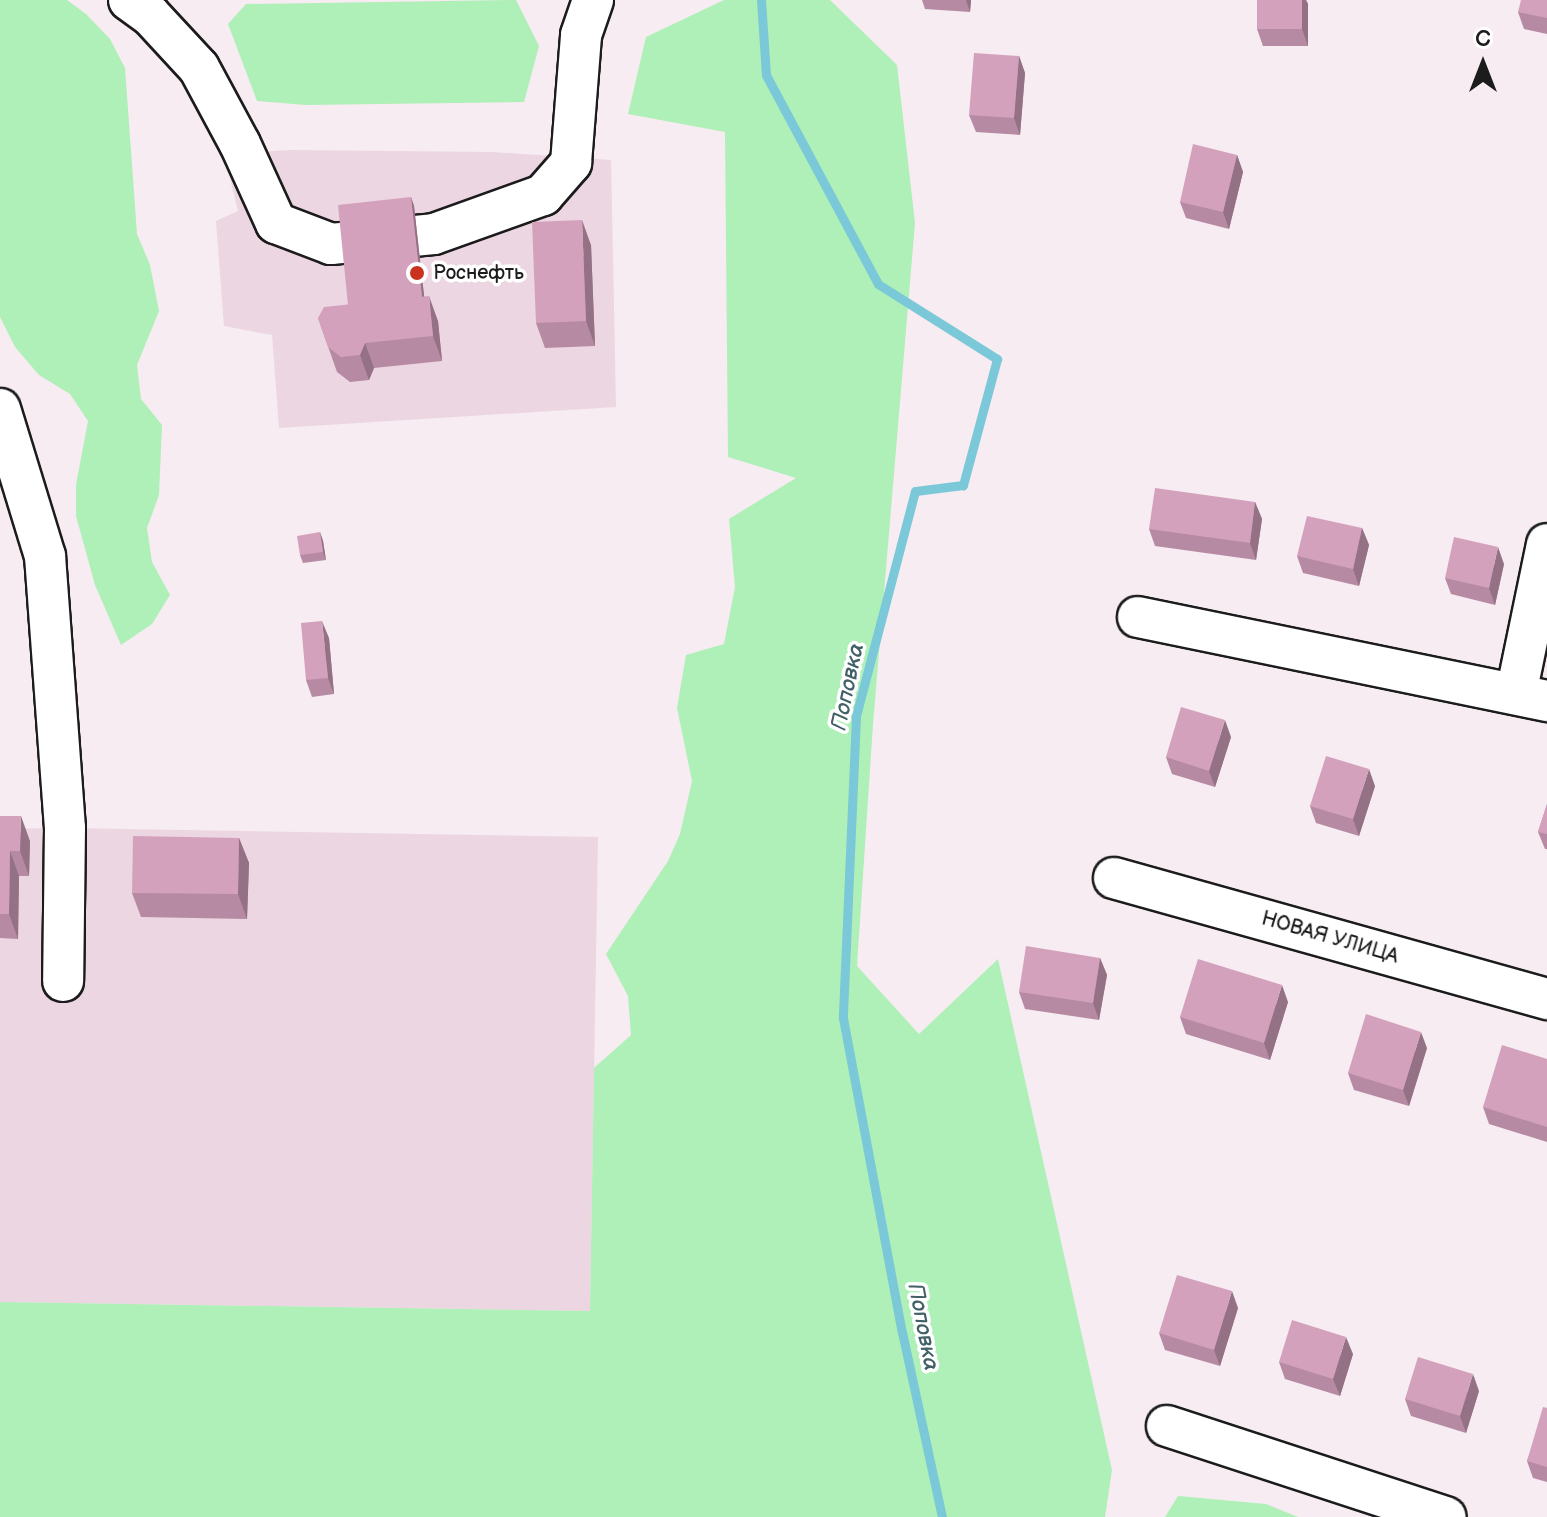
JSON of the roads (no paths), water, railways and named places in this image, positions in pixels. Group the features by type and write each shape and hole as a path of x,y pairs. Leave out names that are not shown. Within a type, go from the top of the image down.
{"street":[{"path":"129,0 150,15 199,68 240,144 276,223 331,244 434,234 543,195 571,163 581,35 593,0"},
{"path":"0,409 45,556 65,828 63,981"},
{"path":"1138,617 1532,698 1547,544"},
{"name":"НОВАЯ УЛИЦА","path":"1114,878 1547,999"},
{"path":"1167,1426 1446,1517"}],"waterway":[{"name":"Поповка","path":"761,0 766,75 878,284 997,359 963,485 915,491 856,716 843,1018 902,1332 942,1517"}],"place":[{"name":"Роснефть","path":"417,273"}]}
